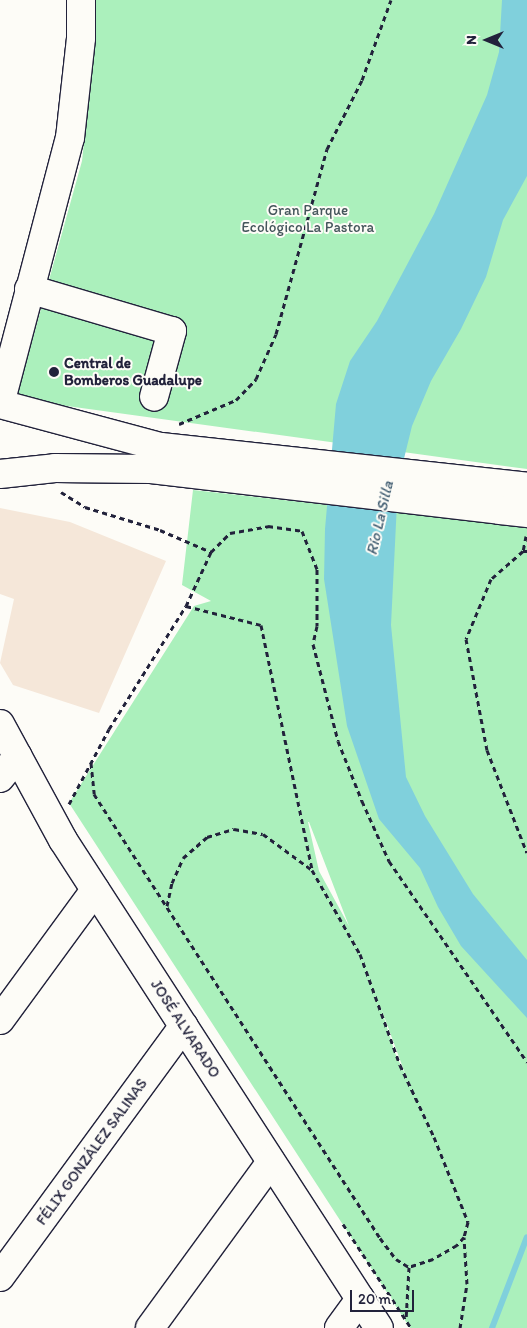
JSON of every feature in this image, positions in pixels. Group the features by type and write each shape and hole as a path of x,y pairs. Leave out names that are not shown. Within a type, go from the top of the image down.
{"street":[{"path":"81,0 81,38 70,138 0,404 151,445 264,470 527,513"},
{"path":"30,289 172,331 154,397"},
{"path":"0,474 55,468 125,467 264,470 527,487"},
{"name":"JOSÉ ALVARADO","path":"0,724 63,840 379,1328"},
{"path":"0,778 18,756"},
{"path":"0,1020 95,890"},
{"name":"FÉLIX GONZÁLEZ SALINAS","path":"0,1277 184,1026"},
{"path":"150,1328 271,1162"},
{"path":"339,1328 360,1299"}],"path":[{"path":"175,425 236,400 256,379 276,334 327,149 362,80 391,0"},
{"path":"56,489 86,507 160,530 211,552"},
{"path":"75,812 69,803 91,762 186,606 211,552 230,533 268,526 302,531 316,569 317,626 313,644 338,741 362,801 389,860 527,1062"},
{"path":"527,529 525,551 491,579 466,639 487,750 527,852"},
{"path":"186,606 261,625 312,870 360,954 400,1064 434,1137 468,1222 464,1237 467,1284 460,1328"},
{"path":"91,762 94,794 380,1238 396,1259 409,1267 434,1259 464,1237"},
{"path":"167,907 172,883 183,858 207,837 234,829 263,834 312,870"},
{"path":"341,1221 411,1328"},
{"path":"406,1321 409,1267"}],"shaded area":[{"path":"0,508 70,522 166,561 99,713 13,685 0,663 14,599 0,594"}],"green space":[{"name":"Gran Parque Ecológico La Pastora","path":"94,0 527,0 527,469 16,399 82,161 95,42"},
{"path":"193,490 527,527 527,1328 410,1328 69,803 194,606 211,601 182,585","holes":["309,822 349,926 319,871","381,1008 406,1076 395,1053"]}],"water":[{"name":"Río La Silla","path":"502,0 527,0 527,176 503,220 486,277 461,329 431,381 412,426 398,483 391,625 406,777 425,816 473,894 527,960 527,1018 461,946 438,907 420,868 379,819 347,726 324,579 325,529 336,404 350,361 377,321 434,214 487,95 499,52"}],"waterway":[{"path":"492,1328 527,1237"}],"place":[{"name":"Central de Bomberos Guadalupe","path":"54,372"}]}
